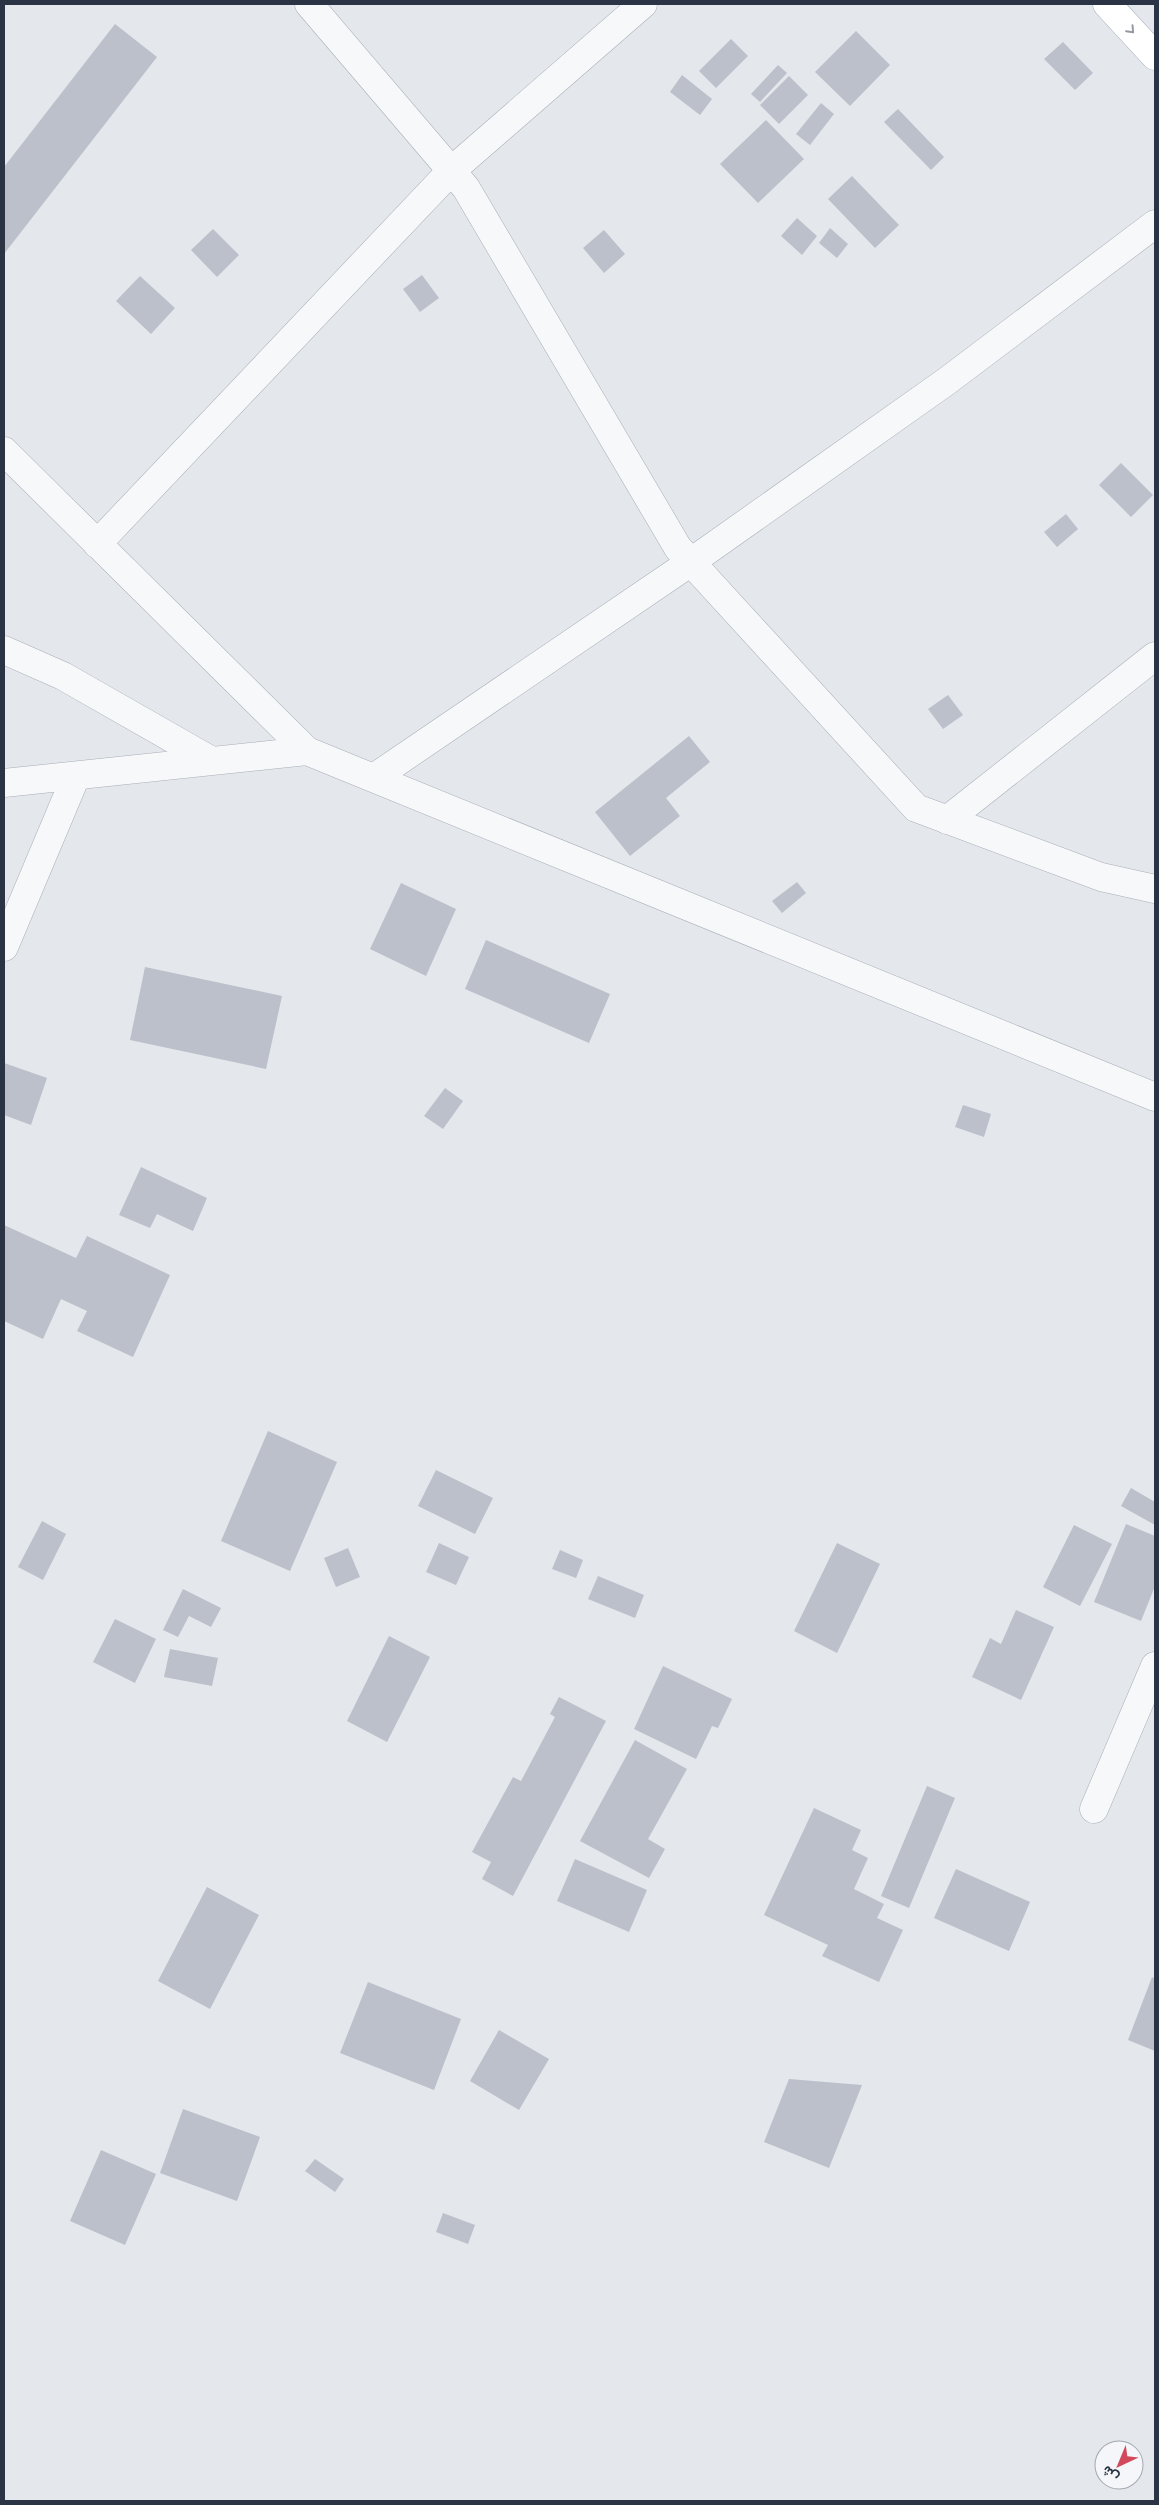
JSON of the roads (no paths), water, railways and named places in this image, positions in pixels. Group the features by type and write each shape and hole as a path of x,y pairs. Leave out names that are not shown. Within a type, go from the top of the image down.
{"main road":[{"path":"1107,4 1155,56"}],"street":[{"path":"309,4 466,188 678,548 916,808 1101,877 1155,889"},
{"path":"97,544 451,171 643,4"},
{"path":"375,778 691,562 946,381 1155,224"},
{"path":"4,452 307,751 1155,1097"},
{"path":"4,650 64,676 212,761"},
{"path":"947,820 1155,656"},
{"path":"4,784 307,751"},
{"path":"4,947 76,776"},
{"path":"1094,1809 1155,1666"}]}
